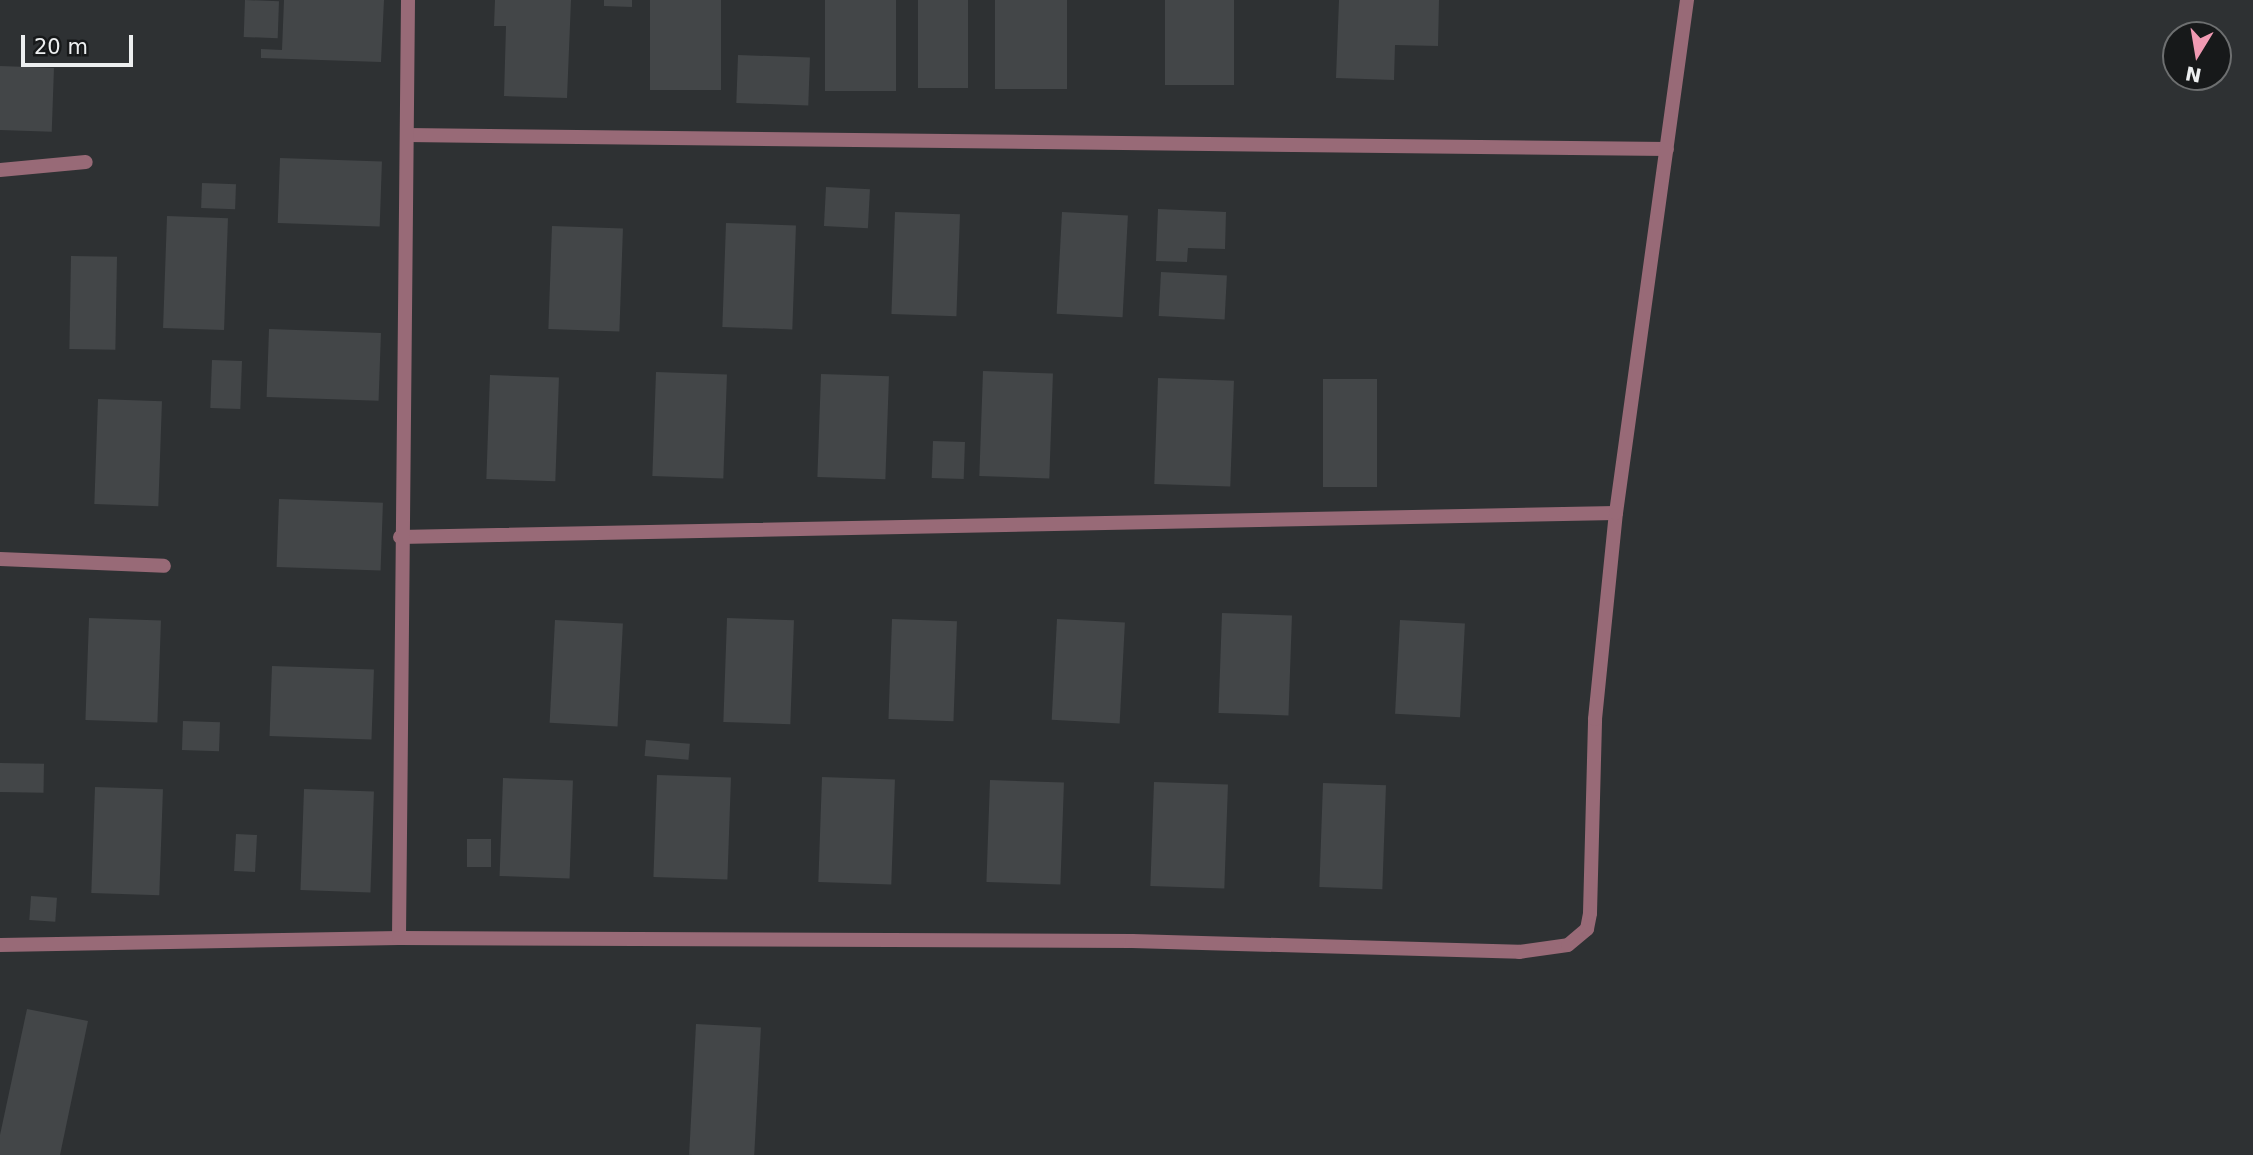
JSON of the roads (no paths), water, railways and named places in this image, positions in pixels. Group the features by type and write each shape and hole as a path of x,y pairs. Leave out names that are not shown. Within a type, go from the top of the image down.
{"street":[{"path":"399,938 400,537 408,0"},
{"path":"0,945 399,938 1132,941 1519,952 1568,945 1587,929 1590,914 1594,719 1616,513 1687,0"},
{"path":"407,135 1667,149"},
{"path":"0,170 86,162"},
{"path":"400,537 1616,513"},
{"path":"0,559 164,566"}]}
